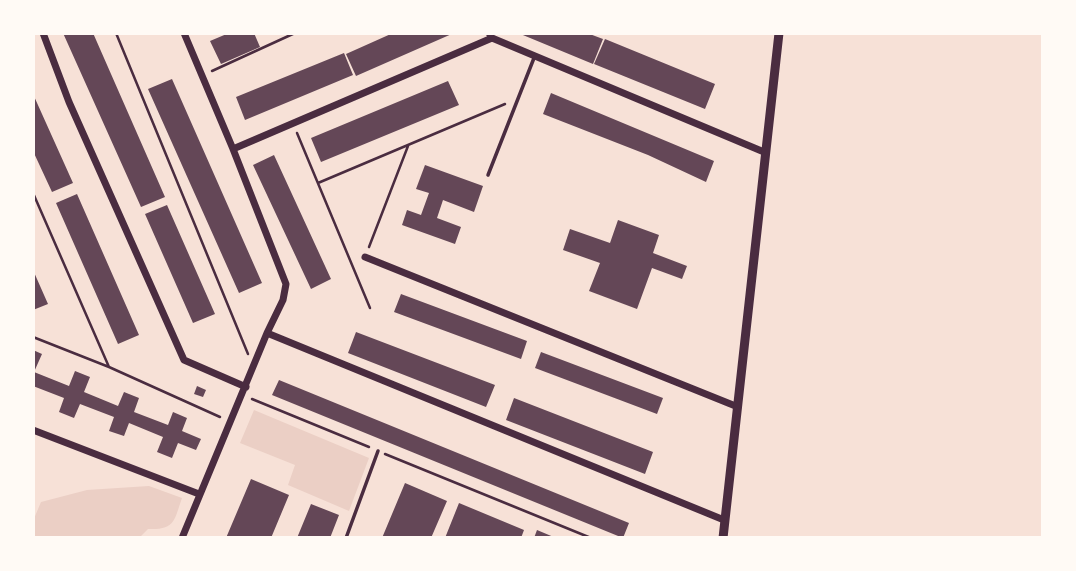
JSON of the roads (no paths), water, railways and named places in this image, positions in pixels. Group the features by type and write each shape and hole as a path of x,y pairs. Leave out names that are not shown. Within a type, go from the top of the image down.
{"street":[{"path":"43,33 69,102 184,360 244,391"},
{"path":"182,538 283,300 286,284 184,33"},
{"path":"723,538 779,33"},
{"path":"233,149 491,36 764,152"},
{"path":"365,257 738,407"},
{"path":"267,333 724,520"},
{"path":"33,430 199,494"}],"lane":[{"path":"488,175 535,56"},
{"path":"346,538 378,451"}]}
